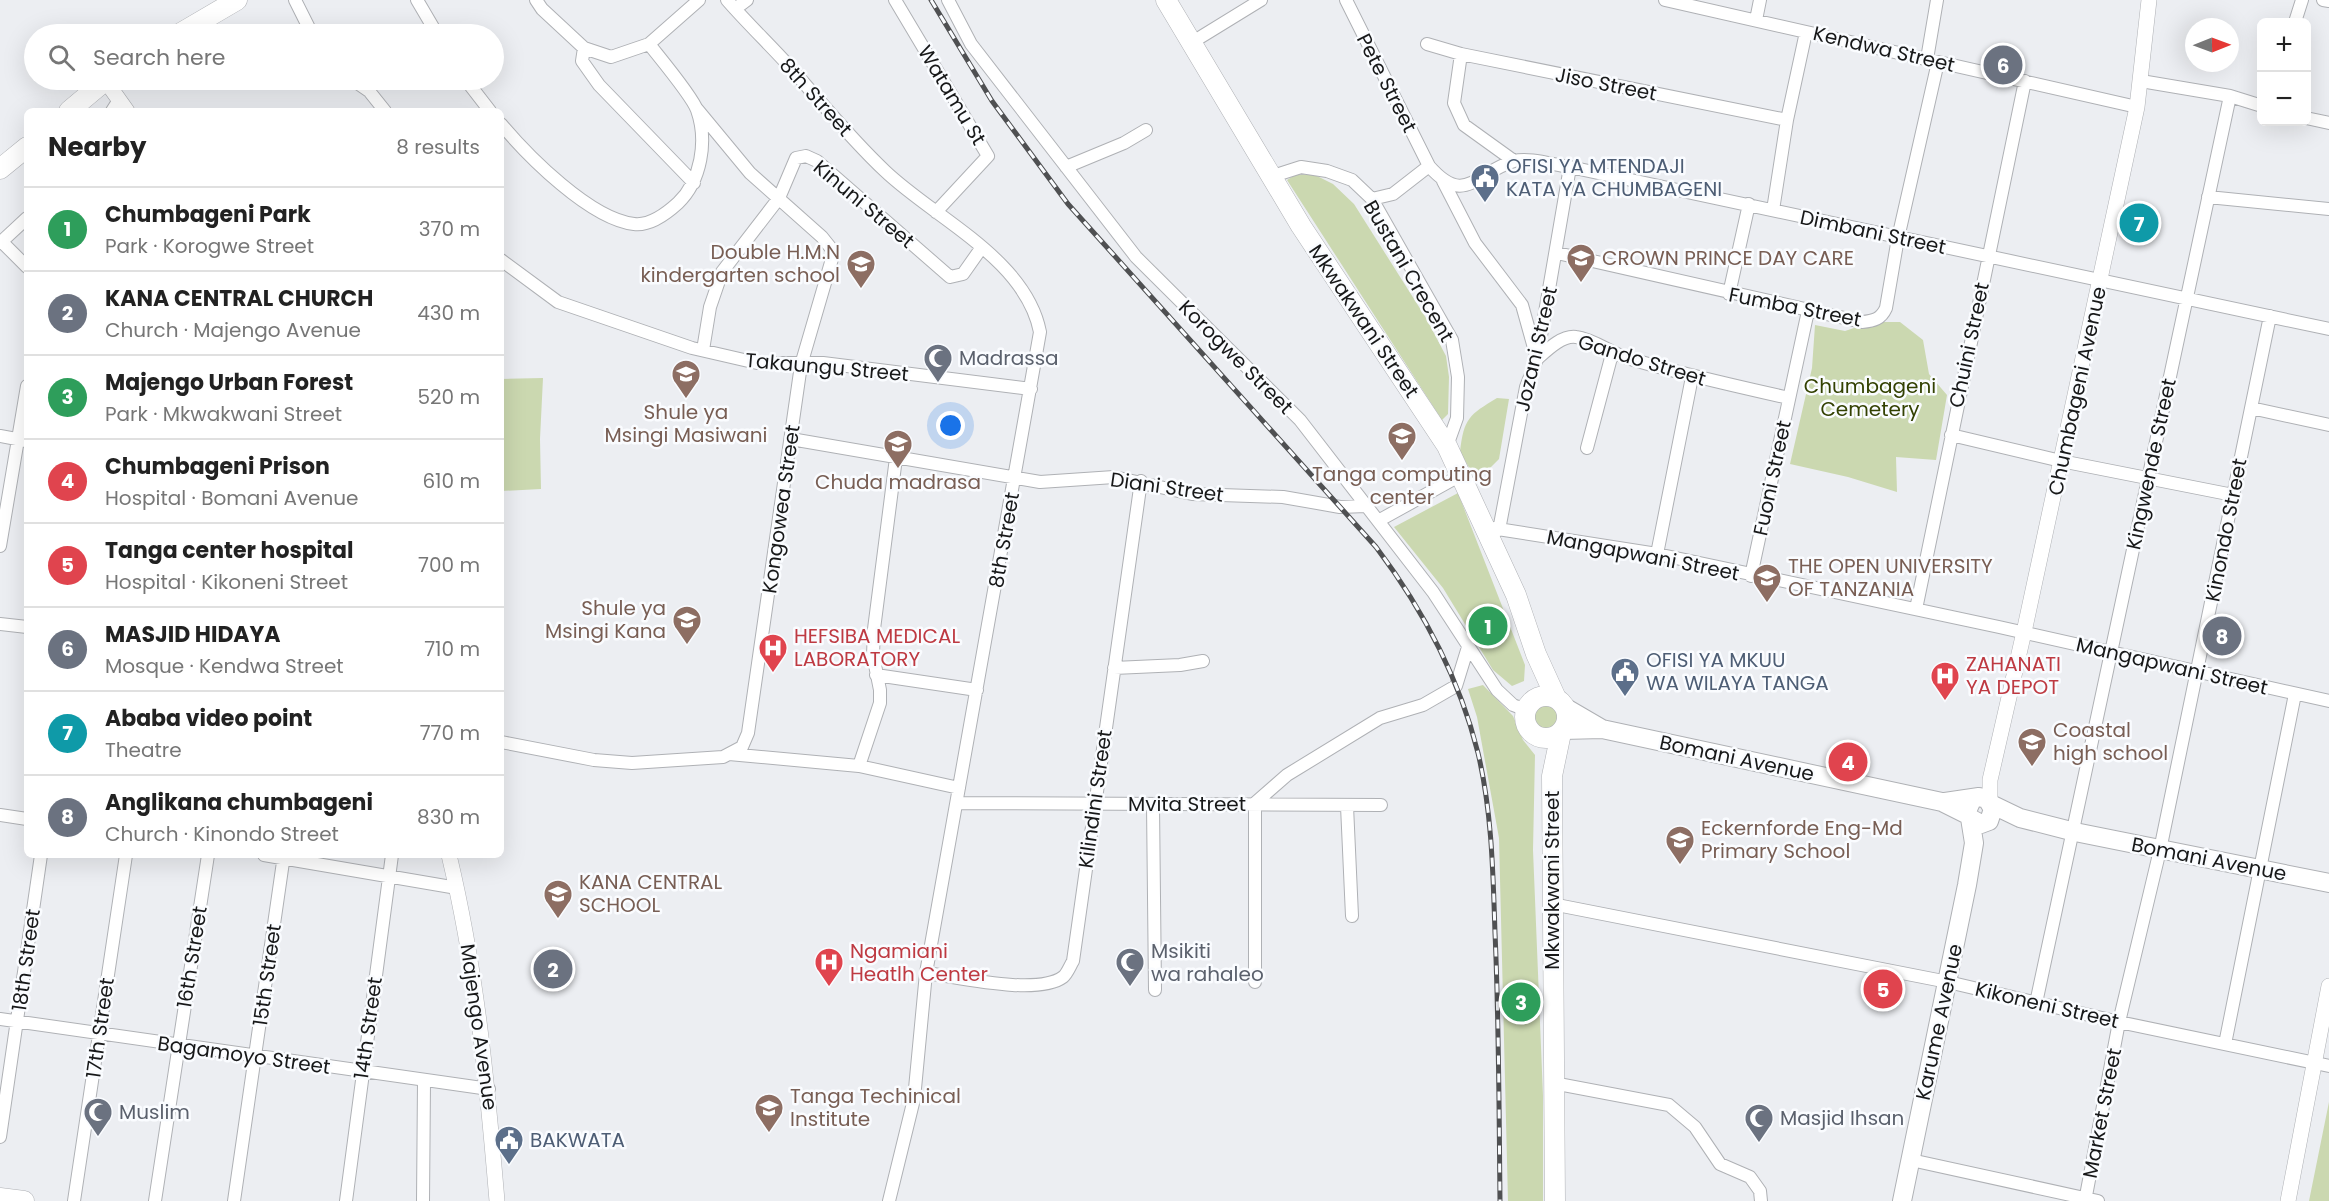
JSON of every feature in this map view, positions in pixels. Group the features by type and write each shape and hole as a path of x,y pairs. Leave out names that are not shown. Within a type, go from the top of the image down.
{"main road":[{"path":"196,24 237,0"},
{"name":"Mkwakwani Street","path":"1166,0 1273,176 1300,226 1447,446 1492,529 1536,654 1561,703"},
{"path":"73,108 94,90"},
{"path":"0,169 24,149"},
{"path":"1536,654 1525,720 1528,729 1535,736 1552,776"},
{"path":"1529,706 1548,696 1602,729"},
{"path":"1552,776 1568,716 1561,703"},
{"path":"1535,736 1553,738 1562,732 1602,729"},
{"name":"Bomani Avenue","path":"1602,729 2020,818 2075,832 2329,883"},
{"name":"Mkwakwani Street","path":"1552,776 1555,1201"},
{"name":"Karume Avenue","path":"1902,1201 1980,810"},
{"path":"0,1198 24,1201"}],"street":[{"path":"295,0 307,24"},
{"path":"417,0 431,24"},
{"path":"536,0 542,9 584,48 611,57 649,44 699,0"},
{"path":"731,4 747,0"},
{"name":"Watamu St","path":"895,0 988,156 936,212"},
{"name":"Korogwe Street","path":"948,0 971,44 1136,257 1300,420 1433,592 1497,690 1513,705 1529,706"},
{"path":"1191,43 1261,0"},
{"name":"Pete Street","path":"1346,0 1429,166"},
{"name":"Kendwa Street","path":"1665,0 2137,107"},
{"path":"1756,20 1760,0"},
{"name":"Fumba Street","path":"1557,253 1729,294 1862,322 1872,322 1882,316 1886,308 1932,60 1937,0"},
{"name":"Chumbageni Avenue","path":"1980,810 1990,780 2024,632 2137,107 2149,0"},
{"path":"2296,18 2302,0"},
{"path":"2323,0 2329,1"},
{"name":"8th Street","path":"731,4 886,172 982,247 1028,298 1037,318 1039,348 926,973 914,1099 889,1201"},
{"path":"1773,210 1787,120 1806,32"},
{"path":"649,44 697,109 750,173 779,198"},
{"name":"Jiso Street","path":"1427,44 1461,54 1787,120"},
{"path":"584,48 582,61 599,85 694,183"},
{"path":"1443,181 1462,188 1514,161 1464,124 1455,103 1461,54"},
{"name":"Chuini Street","path":"1916,609 2025,81"},
{"path":"2141,81 2230,96 2257,104"},
{"path":"111,90 120,108"},
{"path":"368,90 383,108"},
{"path":"474,90 488,108"},
{"name":"Kingwende Street","path":"2036,1003 2075,832 2110,653 2230,96"},
{"path":"504,128 525,152 575,195 612,218 635,224 653,221 680,201 694,183 701,159 697,109"},
{"path":"2311,119 2329,123"},
{"path":"1066,167 1124,143 1146,130"},
{"name":"Kinuni Street","path":"703,350 710,307 722,272 779,198 796,158 806,156 817,160 950,277 963,274 982,247"},
{"name":"Dimbani Street","path":"1514,161 1570,167 2100,282 2329,329"},
{"path":"1372,200 1393,194 1429,166 1443,181 1475,243 1522,305 1537,359"},
{"name":"Bustani Crecent","path":"1273,176 1301,167 1327,171 1352,180 1372,200 1452,340 1458,377 1457,418 1447,446"},
{"name":"Jozani Street","path":"1492,529 1526,387 1537,359 1570,167"},
{"path":"2208,197 2329,209"},
{"name":"Kongowea Street","path":"726,755 742,747 748,733 801,365 834,252 822,237 779,198"},
{"path":"1729,294 1749,204"},
{"path":"24,222 1,242 24,264"},
{"name":"Takaungu Street","path":"504,262 558,302 703,350 757,363 801,365 823,363 1031,389"},
{"name":"Fuoni Street","path":"1751,576 1808,311"},
{"name":"Kinondo Street","path":"2160,850 2270,316"},
{"name":"Gando Street","path":"1537,359 1552,346 1568,338 1577,337 1612,354 1692,377 1789,398"},
{"path":"1587,448 1612,354"},
{"path":"1657,554 1692,377"},
{"path":"2251,408 2329,425"},
{"path":"0,546 22,440 24,418"},
{"path":"1951,435 2061,461 2233,495"},
{"path":"0,436 22,440"},
{"name":"Diani Street","path":"791,439 1040,482 1114,477 1192,494 1283,497 1340,507 1366,506"},
{"path":"859,766 880,703 874,629 896,458"},
{"path":"1378,522 1461,475"},
{"name":"Kilindini Street","path":"926,973 1021,985 1047,984 1064,976 1073,961 1140,481"},
{"name":"Mangapwani Street","path":"1492,529 1657,554 1751,576 2024,632 2329,702"},
{"path":"0,624 24,627"},
{"path":"1255,982 1255,803 1287,775 1380,718 1423,705 1456,686 1468,647"},
{"path":"1114,668 1180,665 1203,661"},
{"path":"876,675 977,690"},
{"path":"2225,1044 2295,694"},
{"path":"504,743 594,760 632,763 726,755 859,766 959,788"},
{"name":"Mvita Street","path":"957,803 1381,805"},
{"path":"1153,805 1155,990"},
{"path":"1347,806 1352,916"},
{"path":"0,815 24,819"},
{"name":"Market Street","path":"2090,1200 2120,1023 2160,850"},
{"name":"18th Street","path":"0,1137 41,858"},
{"name":"17th Street","path":"74,1201 126,858"},
{"name":"16th Street","path":"155,1201 208,858"},
{"name":"15th Street","path":"234,1201 284,858"},
{"path":"290,858 457,888"},
{"name":"14th Street","path":"346,1201 361,1072 392,858"},
{"name":"Majengo Avenue","path":"450,858 474,970 489,1089 497,1201"},
{"name":"Kikoneni Street","path":"1552,904 1947,982 2120,1023 2329,1066"},
{"path":"2288,1201 2329,986"},
{"name":"Bagamoyo Street","path":"0,1019 424,1082 489,1089"},
{"path":"423,1201 424,1082"},
{"path":"1553,1083 1669,1105 1695,1127 1720,1164 1750,1177 1760,1191 1761,1201"},
{"path":"1911,1160 2090,1200"}],"green space":[{"path":"1313,174 1333,184 1354,204 1426,318 1446,356 1449,377 1448,414 1442,420 1287,180 1295,175"},
{"name":"Chumbageni Cemetery","path":"1872,322 1900,322 1923,340 1929,374 1947,395 1936,460 1896,457 1897,492 1848,477 1790,464 1812,368 1815,325 1845,331"},
{"path":"543,378 540,439 541,489 504,491 504,379"},
{"path":"1497,398 1509,399 1499,459 1489,469 1474,476 1460,452 1466,424 1474,414"},
{"path":"1458,493 1525,665 1524,681 1512,686 1493,670 1443,588 1394,527"},
{"path":"1483,685 1513,716 1523,740 1535,755 1533,850 1543,1096 1543,1201 1508,1201 1499,838 1477,717 1468,689"},
{"path":"1548,704 1558,708 1562,718 1558,728 1548,732 1538,728 1534,718 1538,708"},
{"path":"2329,1102 2329,1201 2309,1201"}],"railway":[{"path":"931,0 992,101 1068,204 1376,547 1409,594 1450,671 1461,697 1478,753 1489,820 1497,1000 1500,1201"}],"place":[{"name":"MASJID HIDAYA","path":"2003,65"},
{"name":"OFISI YA MTENDAJI KATA YA CHUMBAGENI","path":"1485,204"},
{"name":"Ababa video point","path":"2139,223"},
{"name":"CROWN PRINCE DAY CARE","path":"1581,284"},
{"name":"Double H.M.N kindergarten school","path":"861,290"},
{"name":"Madrassa","path":"938,384"},
{"name":"Shule ya Msingi Masiwani","path":"686,400"},
{"name":"Tanga computing center","path":"1402,462"},
{"name":"Chuda madrasa","path":"898,470"},
{"name":"THE OPEN UNIVERSITY OF TANZANIA","path":"1767,604"},
{"name":"Chumbageni Park","path":"1488,626"},
{"name":"Anglikana chumbageni","path":"2222,636"},
{"name":"Shule ya Msingi Kana","path":"687,646"},
{"name":"HEFSIBA MEDICAL LABORATORY","path":"773,674"},
{"name":"OFISI YA MKUU WA WILAYA TANGA","path":"1625,698"},
{"name":"ZAHANATI YA DEPOT","path":"1945,702"},
{"name":"Chumbageni Prison","path":"1848,762"},
{"name":"Coastal high school","path":"2032,768"},
{"name":"Eckernforde Eng-Md Primary School","path":"1680,866"},
{"name":"KANA CENTRAL SCHOOL","path":"558,920"},
{"name":"KANA CENTRAL CHURCH","path":"553,969"},
{"name":"Ngamiani Heatlh Center","path":"829,988"},
{"name":"Msikiti wa rahaleo","path":"1130,988"},
{"name":"Tanga center hospital","path":"1883,989"},
{"name":"Majengo Urban Forest","path":"1521,1002"},
{"name":"Tanga Techinical Institute","path":"769,1134"},
{"name":"Muslim","path":"98,1138"},
{"name":"Masjid Ihsan","path":"1759,1144"},
{"name":"BAKWATA","path":"509,1166"}]}
